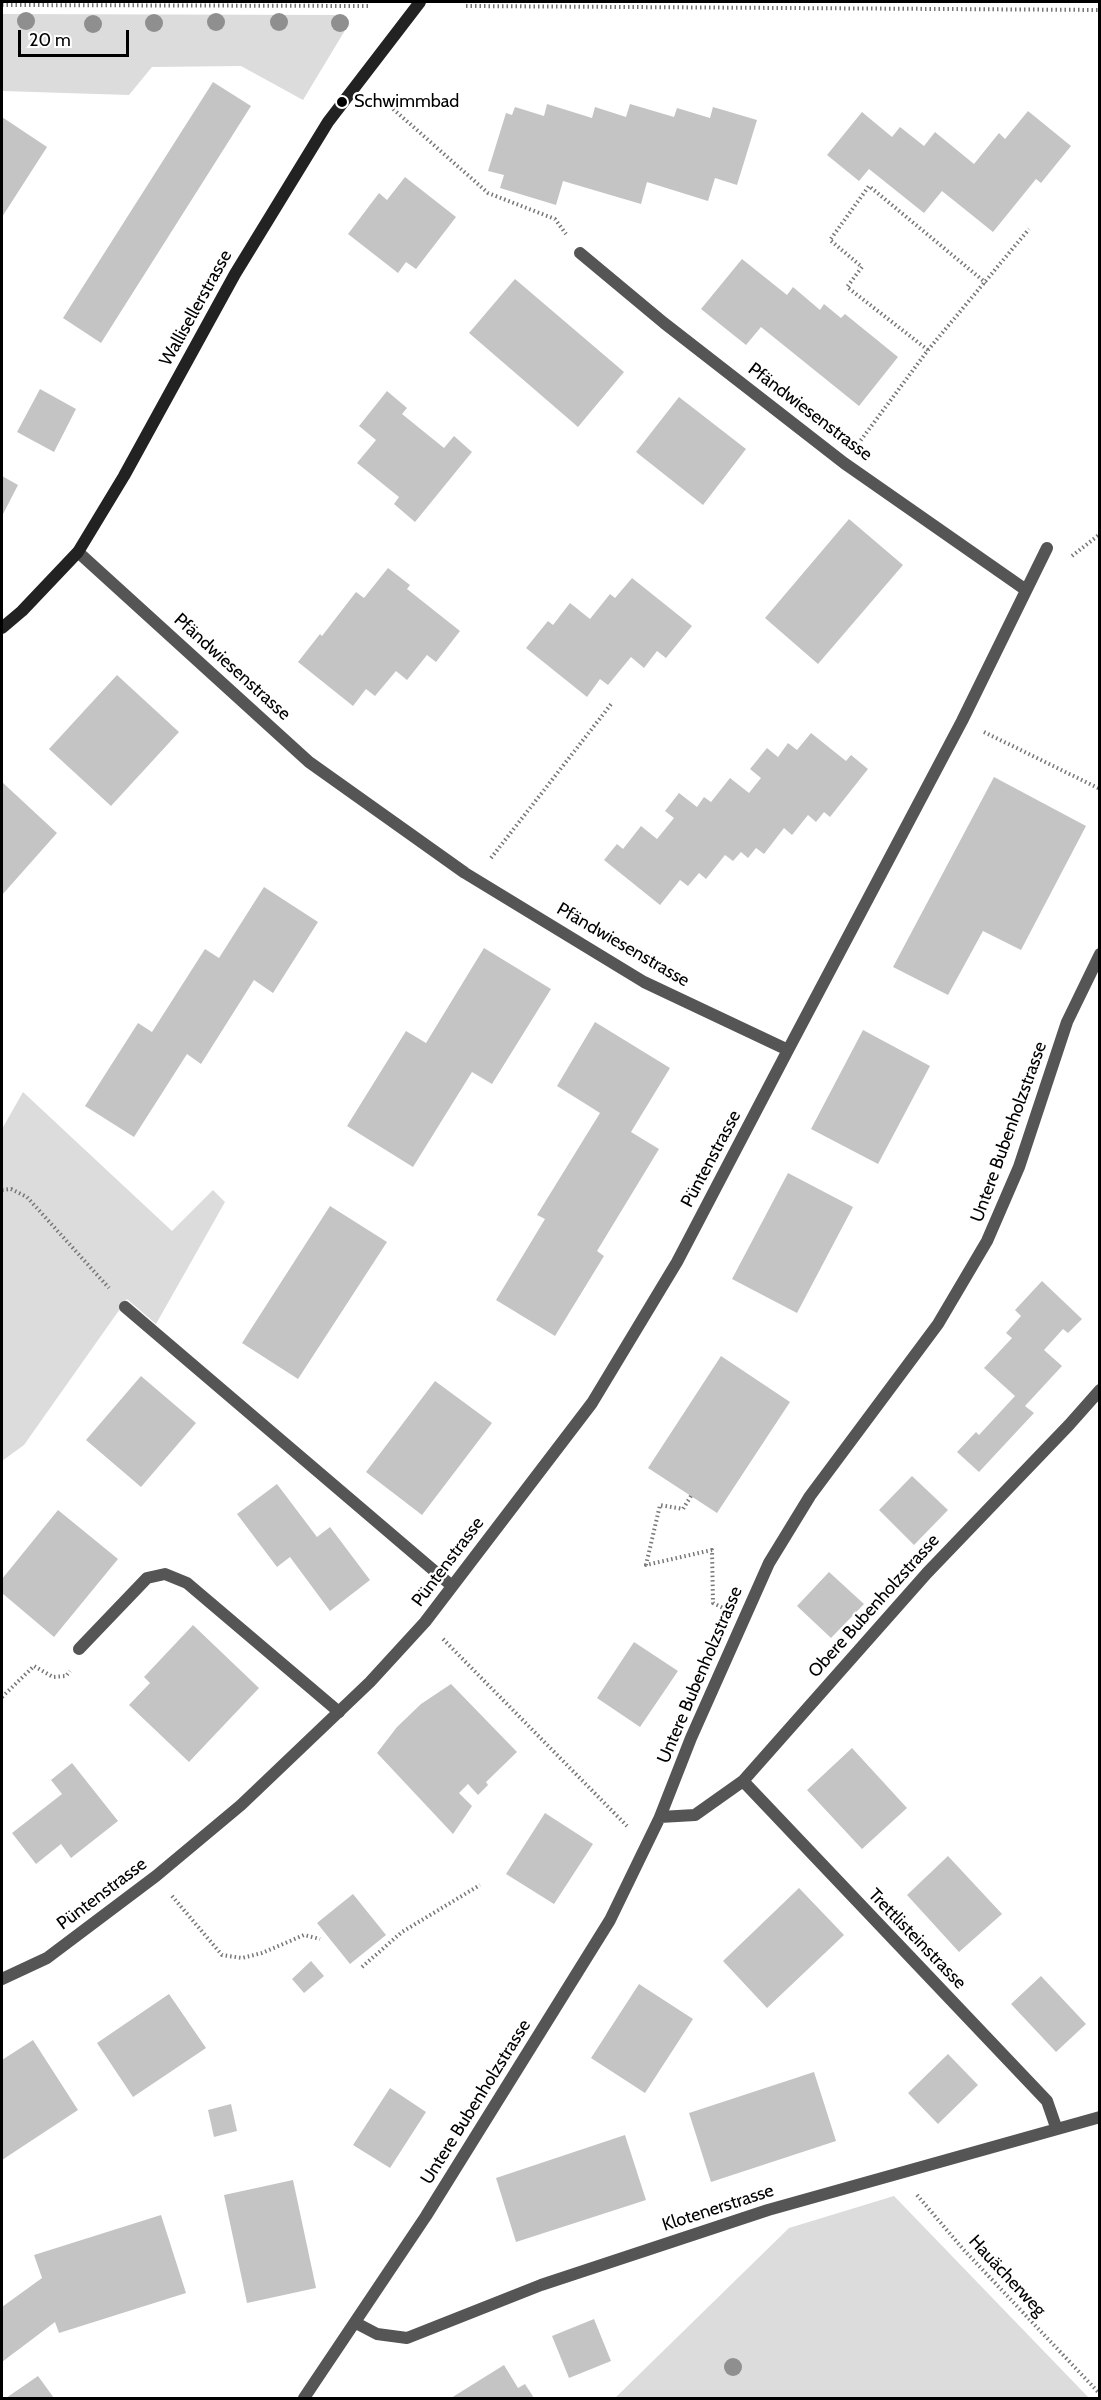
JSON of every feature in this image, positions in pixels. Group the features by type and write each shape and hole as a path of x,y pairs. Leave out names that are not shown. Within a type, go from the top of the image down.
{"main road":[{"name":"Wallisellerstrasse","path":"2,628 22,611 78,552 124,476 235,274 328,123 420,2"}],"street":[{"name":"Pfändwiesenstrasse","path":"580,253 844,463 1026,590"},
{"path":"788,1050 962,722 1047,548"},
{"name":"Pfändwiesenstrasse","path":"78,552 309,762 475,879 644,982 788,1050"},
{"name":"Untere Bubenholzstrasse","path":"304,2398 426,2216 610,1920 660,1817 691,1738 769,1563 810,1496 938,1324 987,1241 1019,1167 1067,1022 1100,954"},
{"name":"Püntenstrasse","path":"2,1979 47,1958 156,1876 241,1805 370,1682 425,1622 592,1403 677,1262 788,1050"},
{"path":"125,1307 452,1586"},
{"name":"Obere Bubenholzstrasse","path":"660,1817 695,1815 743,1781 927,1573 1100,1390"},
{"path":"80,1649 147,1578 165,1574 188,1583 339,1712"},
{"name":"Trettlisteinstrasse","path":"743,1781 1047,2101 1056,2127"},
{"name":"Klotenerstrasse","path":"356,2323 377,2334 407,2338 541,2285 768,2210 906,2170 945,2162 1056,2127 1100,2117"}],"path":[{"path":"2,5 67,3 369,6"},
{"path":"466,6 1100,10"},
{"path":"383,100 488,193 555,219 580,253"},
{"path":"928,350 847,287 862,267 830,240 869,186 986,283"},
{"path":"844,463 928,350 1029,229"},
{"path":"1063,562 1100,534"},
{"path":"475,879 612,703"},
{"path":"962,722 1100,789"},
{"path":"2,1190 11,1189 27,1197 125,1307"},
{"path":"691,1496 683,1509 660,1505 646,1565 712,1550 713,1603 724,1608"},
{"path":"2,1697 34,1666 53,1677 66,1676 78,1662 80,1649"},
{"path":"462,1658 623,1823 647,1843"},
{"path":"156,1876 222,1955 242,1958 262,1953 304,1935 320,1939"},
{"path":"362,1967 402,1932 480,1885"},
{"name":"Hauächerweg","path":"906,2170 911,2186 932,2214 1100,2394"}],"shaded area":[{"path":"2,14 334,15 344,19 347,27 303,100 241,66 152,67 129,95 2,91"},
{"path":"23,1092 172,1231 213,1190 225,1202 156,1324 127,1299 24,1445 2,1461 2,1129"},
{"path":"894,2196 1089,2398 615,2398 789,2228"}],"building":[{"path":"213,82 251,106 101,343 63,318"},
{"path":"547,104 592,118 595,107 626,117 630,104 674,117 677,108 710,118 713,107 757,120 737,185 715,178 708,201 647,182 641,204 563,181 556,205 500,188 504,175 488,171 506,113 512,115 515,107 544,116"},
{"path":"1028,111 1071,146 1041,183 1036,179 993,232 942,191 924,213 869,169 859,181 827,155 862,112 892,137 900,127 924,146 935,132 974,164 999,133 1005,139"},
{"path":"2,117 47,147 2,217"},
{"path":"405,177 456,217 416,269 406,262 398,273 348,234 379,193 387,200"},
{"path":"742,259 787,295 793,287 820,310 824,304 841,318 845,314 898,357 859,406 761,327 746,345 701,309"},
{"path":"515,279 624,372 578,427 469,333"},
{"path":"40,389 76,409 54,452 17,432"},
{"path":"387,391 407,408 402,414 444,448 454,436 472,452 415,522 394,504 399,497 357,463 376,440 359,426"},
{"path":"679,397 746,449 703,505 636,452"},
{"path":"2,476 18,485 2,516"},
{"path":"849,519 903,565 818,664 765,618"},
{"path":"388,568 410,585 407,589 460,631 436,662 427,655 407,680 396,671 375,696 366,689 353,706 298,662 320,634 322,636 356,592 364,598"},
{"path":"632,578 692,626 666,658 657,651 644,668 631,657 608,685 600,679 587,697 526,648 548,621 553,625 570,603 590,619 610,594 615,598"},
{"path":"117,675 179,732 111,806 49,749"},
{"path":"811,733 846,761 851,755 868,769 830,817 824,812 816,822 808,815 792,835 784,828 764,854 756,848 748,858 741,852 733,861 725,855 706,879 699,873 688,886 680,880 660,905 604,860 617,844 623,849 641,826 657,839 674,818 665,811 679,793 697,807 704,797 711,802 730,778 749,793 761,778 750,769 767,748 778,757 788,743 797,750"},
{"path":"994,777 1086,826 1021,950 983,931 948,995 893,967"},
{"path":"2,782 57,833 2,895"},
{"path":"264,887 318,922 273,993 254,980 201,1064 187,1054 134,1137 85,1106 138,1023 152,1032 205,949 219,958"},
{"path":"484,948 551,989 492,1084 472,1072 413,1167 347,1126 406,1031 426,1043"},
{"path":"595,1022 670,1068 631,1132 659,1149 597,1251 604,1256 555,1336 496,1300 545,1219 537,1215 600,1113 557,1086"},
{"path":"863,1030 930,1066 878,1164 811,1129"},
{"path":"788,1173 853,1207 797,1313 732,1279"},
{"path":"330,1206 387,1242 298,1379 242,1343"},
{"path":"1042,1281 1082,1319 1068,1333 1063,1329 1044,1350 1062,1366 1025,1406 1034,1413 979,1472 957,1452 976,1432 979,1435 1015,1396 984,1368 1012,1338 1006,1333 1021,1316 1015,1310"},
{"path":"721,1356 790,1402 717,1513 648,1468"},
{"path":"141,1376 196,1423 141,1487 86,1440"},
{"path":"435,1381 492,1423 422,1515 366,1472"},
{"path":"912,1476 948,1510 914,1545 879,1510"},
{"path":"277,1484 317,1537 330,1527 370,1580 330,1611 290,1557 277,1567 237,1514"},
{"path":"58,1510 118,1559 54,1637 2,1593 2,1579"},
{"path":"829,1572 864,1604 831,1638 797,1606"},
{"path":"193,1625 259,1688 189,1762 129,1705 150,1683 144,1677"},
{"path":"634,1642 678,1671 640,1727 597,1698"},
{"path":"451,1684 517,1752 486,1782 488,1785 478,1795 468,1784 459,1793 472,1806 453,1834 377,1753 397,1727 421,1704"},
{"path":"852,1748 907,1808 862,1849 807,1790"},
{"path":"72,1763 118,1821 71,1858 61,1844 36,1864 12,1833 62,1794 51,1780"},
{"path":"545,1813 593,1844 554,1904 506,1874"},
{"path":"948,1856 1002,1914 959,1952 907,1895"},
{"path":"799,1888 844,1935 767,2008 723,1961"},
{"path":"353,1894 386,1935 350,1964 317,1923"},
{"path":"311,1961 324,1976 304,1993 292,1979"},
{"path":"1041,1976 1086,2024 1056,2052 1011,2004"},
{"path":"639,1984 693,2019 645,2093 591,2058"},
{"path":"169,1994 206,2048 133,2097 97,2043"},
{"path":"33,2040 78,2110 2,2160 2,2060"},
{"path":"948,2054 978,2085 938,2124 908,2093"},
{"path":"814,2072 836,2141 711,2182 689,2113"},
{"path":"390,2088 426,2112 390,2168 353,2145"},
{"path":"231,2104 237,2131 214,2137 208,2110"},
{"path":"625,2135 646,2200 516,2242 496,2178"},
{"path":"293,2180 316,2288 247,2303 224,2195"},
{"path":"161,2215 186,2293 59,2333 55,2322 2,2362 2,2307 42,2278 34,2255"},
{"path":"594,2319 611,2361 569,2378 552,2336"},
{"path":"504,2365 518,2388 525,2384 534,2398 451,2398"},
{"path":"38,2376 54,2398 6,2398"}],"place":[{"name":"Schwimmbad","path":"342,102"}]}
